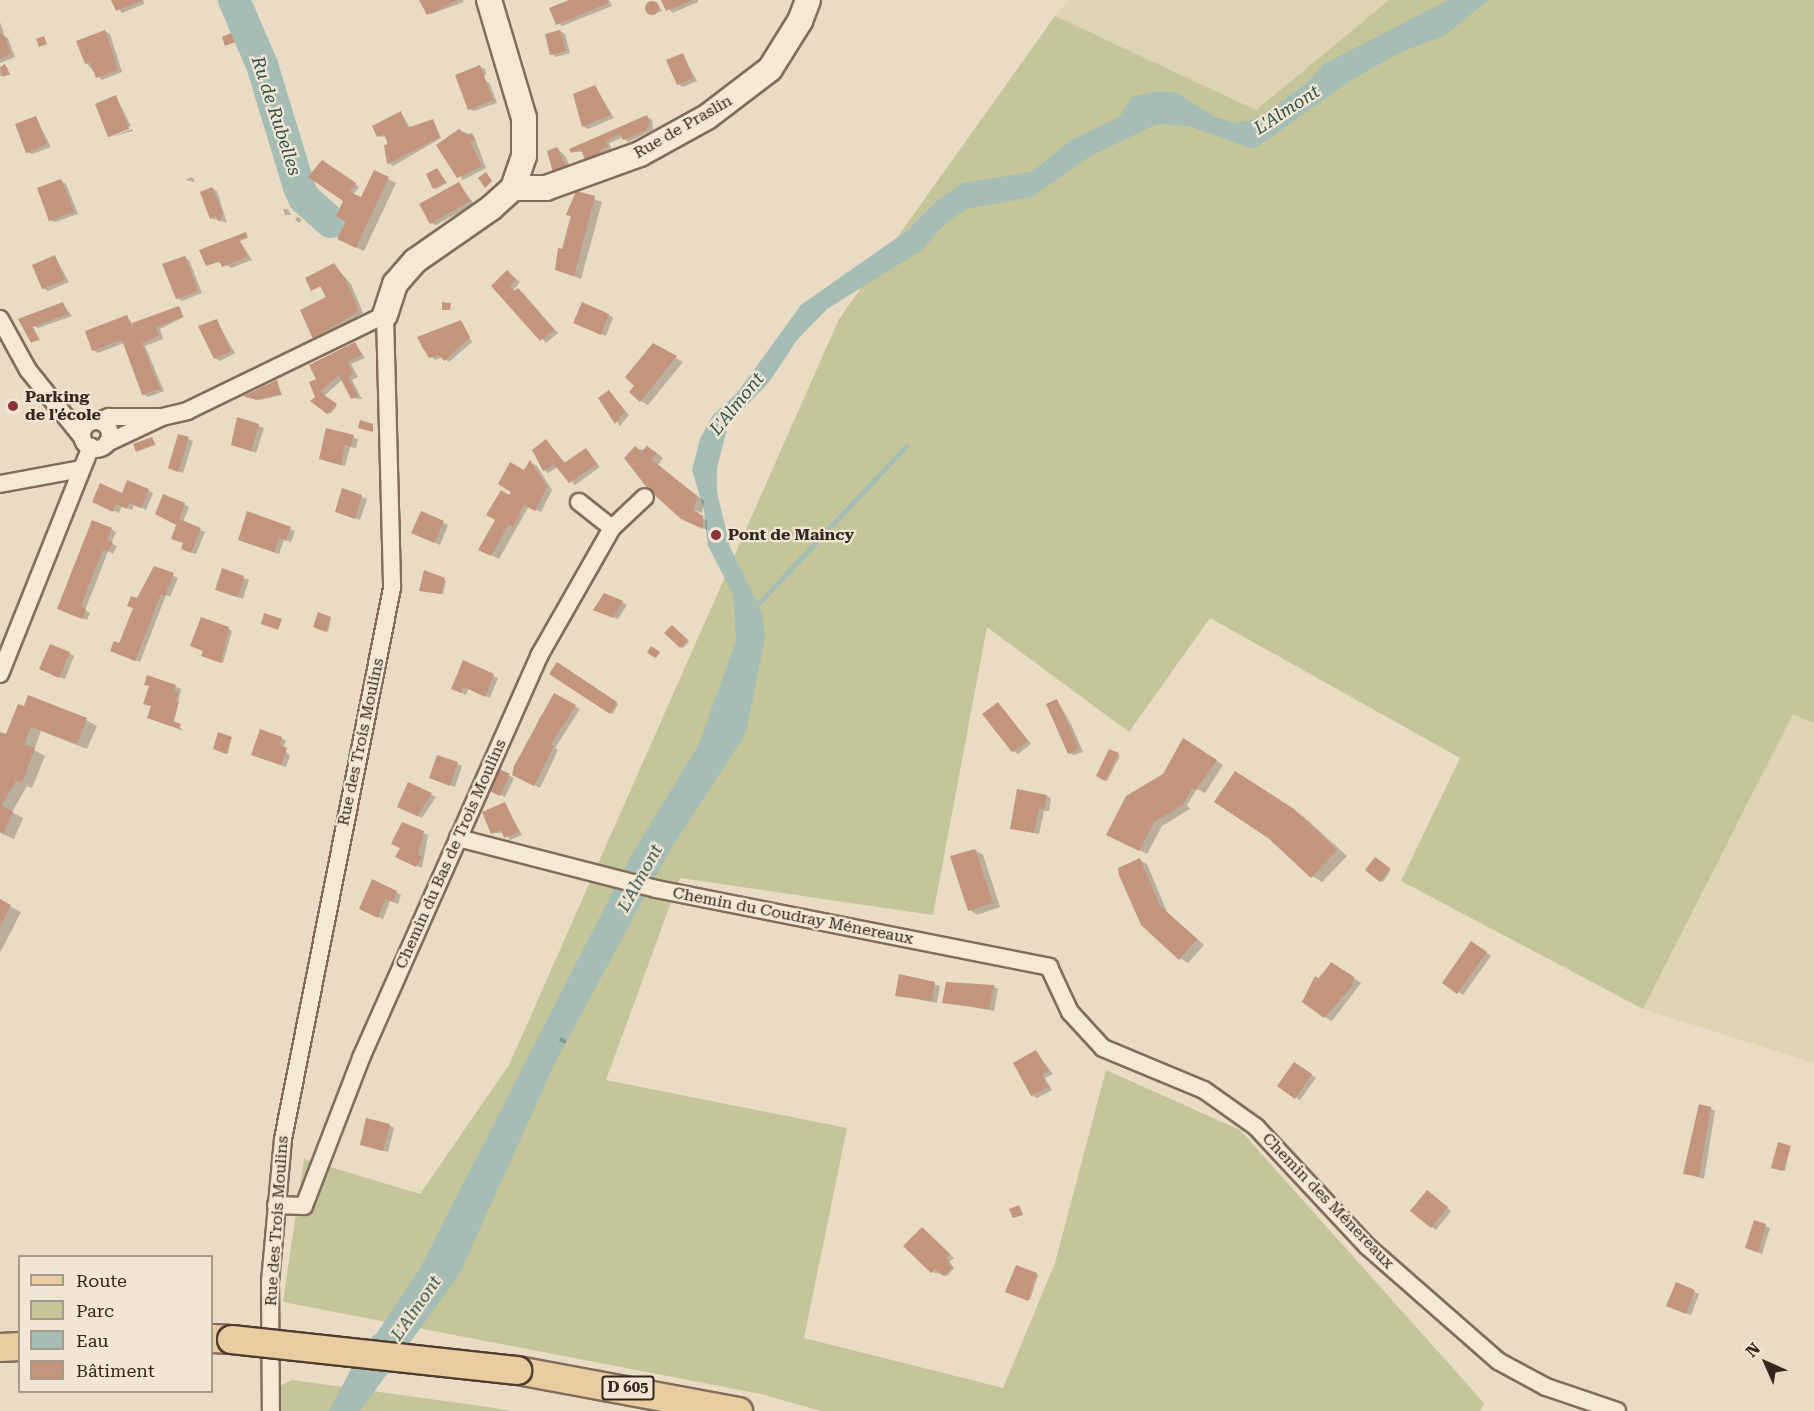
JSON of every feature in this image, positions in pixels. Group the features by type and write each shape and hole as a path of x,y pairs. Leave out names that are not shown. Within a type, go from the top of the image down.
{"main road":[{"path":"0,1332 18,1332"},
{"name":"D 605","path":"221,1345 515,1377 738,1411"},
{"path":"0,1347 18,1346"},
{"name":"D 605","path":"515,1377 671,1411"}],"street":[{"path":"93,443 162,417 187,411 384,315 395,284 414,261 491,208 513,188 524,156 524,118 489,0"},
{"name":"Rue de Praslin","path":"513,188 546,188 640,154 707,117 770,69 800,21 808,0"},
{"name":"Rue des Trois Moulins","path":"270,1411 270,1281 283,1139 315,966 392,588 384,315"},
{"path":"0,319 28,370 93,443"},
{"path":"0,674 93,443 109,430 97,421 51,398"},
{"path":"93,443 84,428 97,421 110,417 162,417"},
{"path":"0,484 81,470"},
{"name":"Chemin du Bas de Trois Moulins","path":"276,1205 304,1206 361,1058 539,656 612,528 645,496"},
{"path":"579,502 612,528"},
{"name":"Chemin du Coudray Ménereaux","path":"458,838 656,889 1049,967 1070,1012 1093,1037"},
{"name":"Chemin des Ménereaux","path":"1093,1037 1103,1048 1204,1090 1256,1127 1368,1246 1498,1361 1546,1387 1617,1411"}],"shaded area":[{"path":"1069,0 1389,0 1256,110 1055,16"},
{"path":"1793,714 1814,723 1814,1063 1643,1009"}],"green space":[{"path":"1389,0 1814,0 1814,723 1793,714 1643,1009 1401,881 1460,758 1210,618 1129,732 987,627 933,915 680,878 606,1080 847,1128 804,1338 1003,1388 1055,1263 1106,1070 1240,1130 1484,1403 1480,1411 821,1411 761,1394 283,1302 304,1159 420,1194 509,1065 839,319 1055,16 1256,110"},
{"path":"292,1380 511,1411 277,1411 276,1388"}],"water":[{"name":"L'Almont","path":"1448,0 1489,0 1445,35 1399,53 1353,79 1254,149 1188,126 1157,124 1089,157 1032,197 966,209 943,226 922,250 827,309 797,340 770,381 728,425 717,468 717,492 730,547 762,612 765,638 746,733 667,855 554,1065 459,1275 360,1411 329,1411 365,1343 377,1333 419,1270 631,856 699,744 736,640 733,594 708,546 704,510 692,470 700,439 713,415 737,393 801,305 908,230 938,200 962,183 1032,172 1071,140 1119,117 1132,97 1157,91 1177,93 1215,117 1236,123 1256,119 1306,84 1324,64"}],"building":[{"path":"111,0 143,0 116,11"},
{"path":"419,0 458,0 427,15"},
{"path":"569,0 607,0 608,3 556,25 549,8"},
{"path":"661,0 693,0 666,11"},
{"path":"652,1 657,3 659,8 657,13 652,15 647,13 645,8 647,3"},
{"path":"105,30 118,70 96,78 90,62 85,64 76,41"},
{"path":"560,30 566,51 550,55 545,34"},
{"path":"3,33 11,54 0,59 0,34"},
{"path":"231,33 235,42 225,46 222,37"},
{"path":"44,36 47,44 39,47 36,39"},
{"path":"683,53 693,78 677,85 666,60"},
{"path":"5,64 9,74 3,77 0,67"},
{"path":"480,65 493,100 468,110 455,75"},
{"path":"595,85 611,115 582,127 573,94"},
{"path":"116,95 129,129 108,137 95,104"},
{"path":"401,111 407,128 433,119 440,137 387,164 384,145 388,144 384,134 377,137 372,126"},
{"path":"647,115 650,123 646,130 623,140 620,134 605,141 608,147 600,150 605,162 587,166 581,149 571,153 569,149"},
{"path":"36,116 47,144 26,153 15,124"},
{"path":"459,129 467,135 472,133 475,140 470,142 482,166 457,178 436,145"},
{"path":"557,147 571,177 556,183 547,151"},
{"path":"322,160 356,183 350,192 361,197 374,170 389,177 356,248 337,239 346,222 336,216 343,201 308,177"},
{"path":"437,168 446,182 433,189 426,174"},
{"path":"486,172 492,181 485,188 478,178"},
{"path":"61,179 74,212 49,221 37,188"},
{"path":"459,182 470,201 430,224 419,204"},
{"path":"212,187 223,214 219,222 216,216 210,219 200,192"},
{"path":"576,191 595,196 574,276 555,270 558,248 563,249 571,216 566,215"},
{"path":"246,232 247,237 239,240 248,257 222,267 219,261 206,266 199,250"},
{"path":"55,255 65,280 42,289 32,265"},
{"path":"185,256 198,291 176,299 162,264"},
{"path":"334,263 346,280 359,311 313,339 300,310 326,297 320,286 311,291 305,278"},
{"path":"507,270 516,279 510,286 514,291 518,288 554,330 540,341 491,286"},
{"path":"63,302 68,314 32,327 39,339 31,343 18,319"},
{"path":"442,302 451,303 450,310 442,310"},
{"path":"582,302 609,314 601,335 573,323"},
{"path":"179,306 183,317 156,327 159,336 142,343 160,389 142,395 122,340 92,351 85,331 127,315 135,335 132,323"},
{"path":"217,319 231,351 214,359 198,326"},
{"path":"461,320 470,337 444,361 439,355 429,358 417,337"},
{"path":"355,342 362,355 347,362 354,374 348,377 358,396 351,399 339,375 320,392 337,404 327,414 310,401 315,397 309,382 316,379 309,365"},
{"path":"653,343 677,356 640,402 629,392 634,386 625,377"},
{"path":"277,380 281,394 257,400 243,396"},
{"path":"609,390 625,411 615,424 598,398"},
{"path":"237,417 259,424 251,451 231,445"},
{"path":"360,420 373,424 373,432 358,428"},
{"path":"326,428 354,435 351,447 345,445 341,465 319,459"},
{"path":"178,434 189,437 178,472 168,468"},
{"path":"152,437 155,444 136,452 133,444"},
{"path":"546,439 564,463 586,448 597,464 569,483 554,464 543,471 532,450"},
{"path":"635,446 641,452 647,446 657,453 651,459 697,496 694,510 703,516 703,529 681,519 648,489 624,458"},
{"path":"530,460 547,487 535,511 524,505 513,527 509,524 491,556 478,550 495,520 486,515 501,490 509,495 511,492 498,484 510,462 524,470"},
{"path":"127,480 149,489 141,508 129,503 127,509 116,504 113,512 92,502 100,483 122,493"},
{"path":"342,488 362,495 355,519 335,512"},
{"path":"163,494 185,503 179,519 201,528 191,553 181,549 183,543 171,539 176,525 155,514"},
{"path":"247,511 291,527 286,540 279,538 274,552 238,540"},
{"path":"421,511 444,521 434,543 411,533"},
{"path":"92,520 112,528 107,540 113,542 108,552 103,550 94,572 81,607 86,609 82,619 57,609"},
{"path":"154,566 174,573 165,596 161,594 135,661 110,651 114,641 119,643 133,608 127,606 131,596 137,598"},
{"path":"222,568 244,576 238,597 215,590"},
{"path":"424,570 445,578 441,594 419,591"},
{"path":"604,593 623,601 613,618 593,610"},
{"path":"318,612 331,617 326,632 313,627"},
{"path":"264,613 282,619 278,630 261,624"},
{"path":"201,617 229,627 221,663 201,656 203,651 190,646"},
{"path":"672,625 688,640 680,648 664,633"},
{"path":"50,644 70,652 59,678 39,669"},
{"path":"651,646 660,652 656,658 647,653"},
{"path":"463,660 494,674 485,697 464,687 461,693 451,689"},
{"path":"557,662 617,702 610,714 549,674"},
{"path":"147,675 176,685 174,691 179,693 175,701 179,702 173,721 181,724 179,729 147,718 151,706 143,704 149,686 144,685"},
{"path":"554,693 576,705 551,744 554,746 534,786 512,775 514,766"},
{"path":"28,695 87,718 77,744 31,727 24,744 35,748 22,783 16,781 1,806 13,811 4,834 0,832 0,732 6,734 18,704 24,706"},
{"path":"1057,699 1079,749 1068,754 1046,704"},
{"path":"998,702 1028,741 1012,752 982,714"},
{"path":"260,729 282,737 280,745 287,748 281,765 251,755"},
{"path":"218,732 232,737 226,754 213,749"},
{"path":"1183,738 1217,760 1196,790 1192,788 1183,805 1154,822 1139,851 1106,835 1126,796 1163,774"},
{"path":"1109,749 1119,753 1105,781 1096,776"},
{"path":"437,755 458,762 450,786 429,778"},
{"path":"495,767 510,774 500,796 485,789"},
{"path":"1235,771 1294,809 1337,850 1311,878 1268,838 1214,802"},
{"path":"408,782 432,793 417,816 397,807"},
{"path":"1017,789 1047,795 1044,809 1039,809 1034,833 1010,829"},
{"path":"505,802 519,832 504,838 501,830 491,834 482,812"},
{"path":"402,822 424,831 418,855 422,857 416,867 395,857 400,848 391,844"},
{"path":"975,849 993,903 968,911 950,856"},
{"path":"1375,857 1390,868 1380,882 1365,870"},
{"path":"1140,858 1160,906 1197,939 1179,960 1141,925 1119,875 1118,868"},
{"path":"372,879 397,891 393,902 385,899 378,918 359,909"},
{"path":"0,899 11,905 0,927"},
{"path":"1471,941 1487,952 1457,994 1442,983"},
{"path":"1331,962 1354,977 1352,986 1324,1018 1302,1002 1315,976 1319,979"},
{"path":"899,974 935,982 932,1001 895,996"},
{"path":"946,982 994,985 989,1009 942,1003"},
{"path":"1036,1050 1049,1071 1042,1075 1048,1087 1031,1096 1013,1063"},
{"path":"1294,1062 1312,1074 1295,1099 1277,1086"},
{"path":"1699,1104 1711,1107 1699,1177 1683,1174"},
{"path":"366,1118 390,1124 383,1151 360,1145"},
{"path":"1778,1142 1791,1146 1783,1171 1771,1168"},
{"path":"1427,1190 1448,1207 1431,1228 1410,1211"},
{"path":"1019,1205 1023,1215 1013,1218 1009,1209"},
{"path":"1754,1220 1766,1224 1758,1252 1745,1248"},
{"path":"922,1227 950,1254 946,1258 953,1267 944,1276 935,1269 931,1273 903,1246"},
{"path":"1016,1265 1037,1273 1028,1301 1005,1292"},
{"path":"1676,1282 1695,1290 1686,1314 1666,1306"}],"waterway":[{"name":"Ru de Rubelles","path":"234,0 262,65 299,187 304,198 331,222"},
{"path":"755,607 906,446"}],"place":[{"name":"Parking de l'école","path":"13,406"},
{"name":"Pont de Maincy","path":"716,535"}]}
